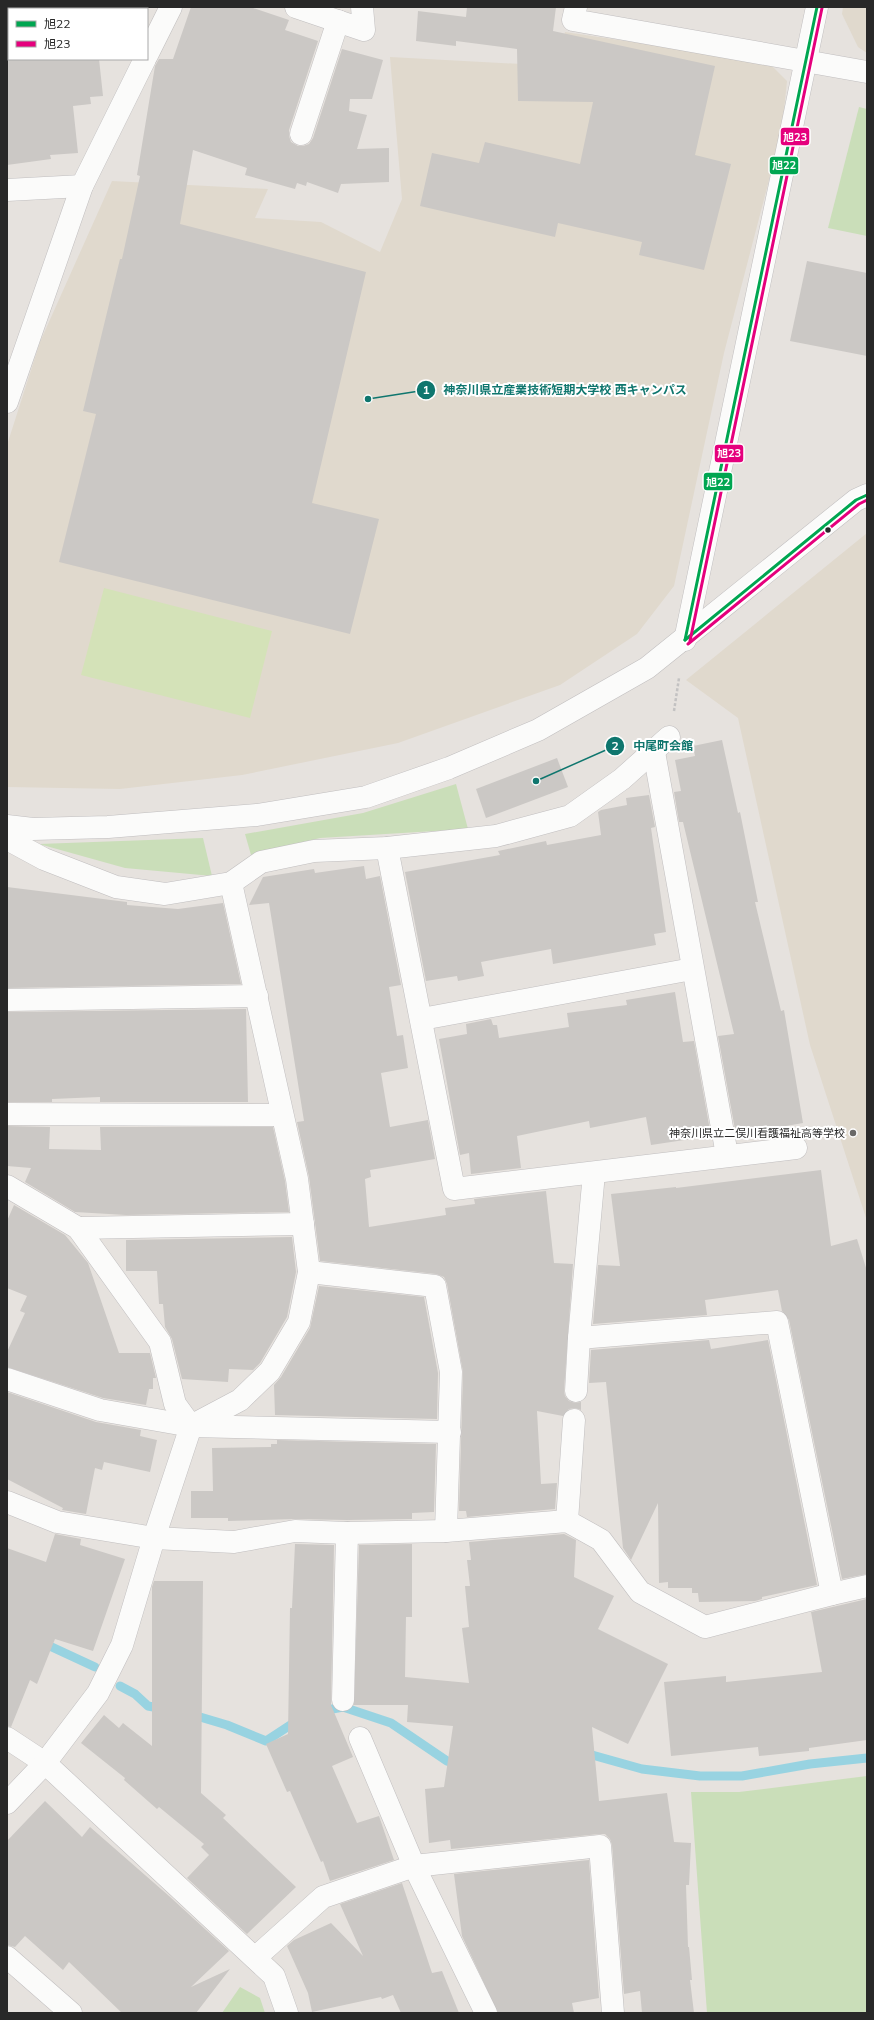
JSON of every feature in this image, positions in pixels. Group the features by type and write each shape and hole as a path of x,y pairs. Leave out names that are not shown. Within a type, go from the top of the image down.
{"street":[{"path":"296,7 364,30 362,7"},
{"path":"576,7 574,20 808,60 867,72"},
{"path":"685,640 808,60 817,7"},
{"path":"148,52 161,16"},
{"path":"301,134 338,21"},
{"path":"7,402 16,346 82,186 145,60"},
{"path":"7,190 82,186"},
{"path":"7,826 33,828 108,827 250,816 366,796 449,768 538,730 647,668 685,640 856,500 867,495"},
{"path":"7,839 44,859 116,887 165,894 231,883 261,862 314,851 387,848 496,836 570,816 622,779 669,737"},
{"path":"654,752 727,1155"},
{"path":"387,848 422,1019 454,1189 594,1173 727,1155 796,1148"},
{"path":"7,1803 45,1763 98,1693 122,1645 154,1538 191,1426 240,1400 270,1371 299,1322 309,1272 297,1179 231,883"},
{"path":"422,1019 692,968"},
{"path":"7,1000 257,996"},
{"path":"7,1114 282,1115"},
{"path":"576,1391 579,1338 594,1173"},
{"path":"7,1186 78,1228 160,1342 175,1404 191,1426"},
{"path":"78,1228 303,1224"},
{"path":"309,1272 435,1286 451,1372 446,1531"},
{"path":"579,1338 777,1322 832,1594"},
{"path":"7,1379 100,1410 191,1426 450,1432"},
{"path":"567,1521 574,1420"},
{"path":"7,1502 57,1522 154,1538 234,1542 295,1531 347,1533 446,1531 567,1521 601,1540 640,1592 705,1627 867,1586"},
{"path":"343,1700 347,1533"},
{"path":"7,1738 45,1763 274,1976 287,2013"},
{"path":"360,1738 414,1866 486,2013"},
{"path":"255,1958 323,1897 414,1866 600,1846 613,2013"},
{"path":"7,1957 71,2013"}],"path":[{"path":"669,737 685,640"}],"shaded area":[{"path":"843,7 867,7 867,53 858,47 842,14"},
{"path":"565,32 768,62 787,81 782,130 724,353 674,586 637,634 560,685 398,743 242,775 120,789 7,787 7,445 40,342 112,181 268,189 255,218 321,222 380,252 402,199 390,57 558,66"},
{"path":"867,533 867,1221 810,1045 738,718 686,680"}],"green space":[{"path":"859,107 867,109 867,236 828,228"},
{"path":"104,588 272,631 250,718 81,675"},
{"path":"456,784 468,829 320,838 251,855 245,834 363,813"},
{"path":"203,838 212,876 125,868 39,844"},
{"path":"867,1776 867,2013 707,2013 691,1792 739,1792"},
{"path":"240,1987 260,1998 265,2013 222,2013"}],"building":[{"path":"191,7 250,7 289,20 285,30 318,41 289,130 291,142 298,146 309,144 313,138 342,49 383,60 372,99 350,99 349,111 367,115 357,149 389,148 389,182 341,184 338,193 307,182 306,186 297,183 295,189 245,175 247,168 193,150 180,224 366,272 312,503 379,519 350,634 59,562 96,414 83,411 120,259 122,259 140,176 137,175 155,66 159,59 173,59"},
{"path":"467,7 556,7 553,31 715,66 695,155 731,164 704,270 639,255 642,242 558,223 555,237 420,206 432,153 479,163 485,142 580,164 593,102 518,101 517,49 456,41 456,46 416,41 418,11 466,17"},
{"path":"7,59 99,60 103,96 90,97 91,104 73,106 78,153 50,155 51,159 7,165"},
{"path":"807,261 867,273 867,356 790,341"},
{"path":"722,740 738,813 740,812 758,902 755,902 781,1011 784,1010 803,1123 736,1135 718,1036 734,1034 683,822 679,822 674,792 681,791 675,760 695,756 693,746"},
{"path":"557,758 568,787 486,818 476,789"},
{"path":"649,795 655,827 651,828 666,932 654,934 656,945 553,964 551,949 481,962 484,976 458,981 457,976 426,981 405,872 500,855 498,851 546,841 547,845 601,835 598,812 601,810 627,805 626,798"},
{"path":"364,866 366,879 380,876 401,985 389,987 397,1036 403,1035 408,1068 381,1073 390,1127 428,1120 435,1159 370,1170 371,1177 365,1179 369,1227 446,1215 445,1208 475,1204 474,1199 546,1191 554,1263 573,1264 564,1391 565,1396 569,1401 575,1403 581,1402 581,1410 575,1408 569,1409 563,1416 537,1411 541,1484 557,1483 555,1509 467,1517 466,1511 459,1511 463,1372 447,1284 444,1277 436,1274 320,1261 309,1177 297,1122 304,1121 269,903 249,905 263,877 314,869 315,873"},
{"path":"7,887 127,902 127,905 178,909 223,903 241,984 7,988"},
{"path":"675,992 683,1042 694,1041 711,1136 651,1145 646,1117 590,1128 589,1121 517,1136 521,1168 471,1174 469,1153 460,1155 439,1039 467,1034 466,1024 491,1019 493,1025 497,1025 499,1038 569,1027 567,1013 627,1005 626,1000"},
{"path":"246,1009 248,1102 100,1102 100,1097 52,1099 52,1102 7,1102 7,1012"},
{"path":"7,1126 50,1127 49,1149 101,1150 100,1127 273,1127 285,1181 289,1212 126,1215 75,1212 25,1182 31,1168 7,1166"},
{"path":"821,1170 831,1246 857,1239 867,1271 867,1574 842,1579 789,1320 782,1311 778,1290 705,1300 707,1315 593,1324 598,1265 620,1266 611,1194 676,1188"},
{"path":"14,1205 65,1235 88,1263 119,1353 150,1353 156,1378 153,1378 153,1389 149,1389 146,1405 103,1398 7,1367 7,1352 25,1313 20,1311 27,1296 7,1288 7,1221"},
{"path":"292,1237 296,1272 287,1317 260,1363 253,1370 229,1369 228,1382 182,1379 172,1339 165,1327 163,1304 159,1304 157,1271 126,1271 126,1240"},
{"path":"319,1286 424,1297 438,1373 437,1419 275,1415 274,1385 281,1377 310,1328"},
{"path":"709,1340 711,1349 768,1340 817,1585 762,1597 762,1599 755,1601 699,1602 698,1593 692,1593 692,1588 668,1588 668,1582 659,1583 658,1503 631,1560 623,1548 606,1382 589,1383 591,1350"},
{"path":"7,1392 96,1422 141,1430 140,1436 157,1440 150,1472 104,1462 102,1470 95,1468 86,1514 62,1510 63,1508 7,1479"},
{"path":"277,1440 436,1444 434,1512 412,1513 412,1519 295,1519 228,1521 228,1518 191,1518 191,1491 213,1491 212,1448 271,1447 271,1444 277,1444"},
{"path":"55,1534 81,1539 80,1545 125,1559 93,1651 55,1639 37,1684 30,1680 11,1727 7,1726 7,1548 46,1562"},
{"path":"564,1534 576,1540 574,1577 614,1596 598,1629 668,1664 628,1744 592,1727 599,1801 667,1793 674,1842 691,1843 689,1885 686,1885 688,1947 692,1980 690,1980 694,2013 642,2013 640,1991 624,1994 612,1845 610,1839 605,1834 451,1849 450,1840 429,1843 425,1789 444,1787 453,1726 407,1722 408,1705 354,1705 359,1545 412,1544 412,1617 406,1617 405,1677 469,1683 462,1628 469,1627 465,1586 470,1586 467,1560 471,1560 469,1542"},
{"path":"295,1544 334,1545 331,1705 353,1757 332,1766 357,1823 379,1816 394,1860 330,1881 323,1861 321,1862 290,1791 287,1792 266,1744 288,1734 290,1608 292,1608"},
{"path":"154,1581 203,1581 201,1793 226,1815 223,1818 296,1887 247,1934 187,1878 209,1855 201,1847 204,1844 159,1807 157,1809 124,1780 125,1778 81,1743 104,1715 119,1728 123,1723 152,1746 152,1587"},
{"path":"867,1599 867,1740 809,1748 809,1751 759,1756 758,1747 671,1756 664,1682 726,1676 726,1682 822,1672 811,1612"},
{"path":"45,1801 82,1837 90,1827 229,1951 191,1987 230,1969 196,2013 122,2013 69,1962 63,1970 25,1936 15,1947 7,1945 7,1841"},
{"path":"589,1860 599,1998 572,2003 574,2013 498,2013 462,1936 454,1874"},
{"path":"402,1883 432,1973 442,1971 459,2013 401,2013 393,1995 382,1999 381,1997 312,2012 308,1993 287,1946 294,1940 331,1923 363,1956 340,1904"}],"waterway":[{"path":"41,1642 95,1667"},
{"path":"120,1686 135,1694 148,1706 164,1709"},
{"path":"322,1711 343,1707 391,1723 447,1761 458,1765"},
{"path":"190,1714 227,1725 266,1741 295,1722 296,1719"},
{"path":"585,1753 642,1769 700,1776 742,1776 810,1764 867,1758"}],"transit line":[{"name":"旭22","path":"685,640 817,7"},
{"name":"旭23","path":"690,641 822,8"},
{"name":"旭22","path":"685,640 856,500 867,495"},
{"name":"旭23","path":"688,644 859,504 867,500"}],"place":[{"name":"神奈川県立産業技術短期大学校 西キャンパス","path":"368,399"},
{"name":"中尾町会館","path":"536,781"},
{"name":"神奈川県立二俣川看護福祉高等学校","path":"853,1133"}]}
